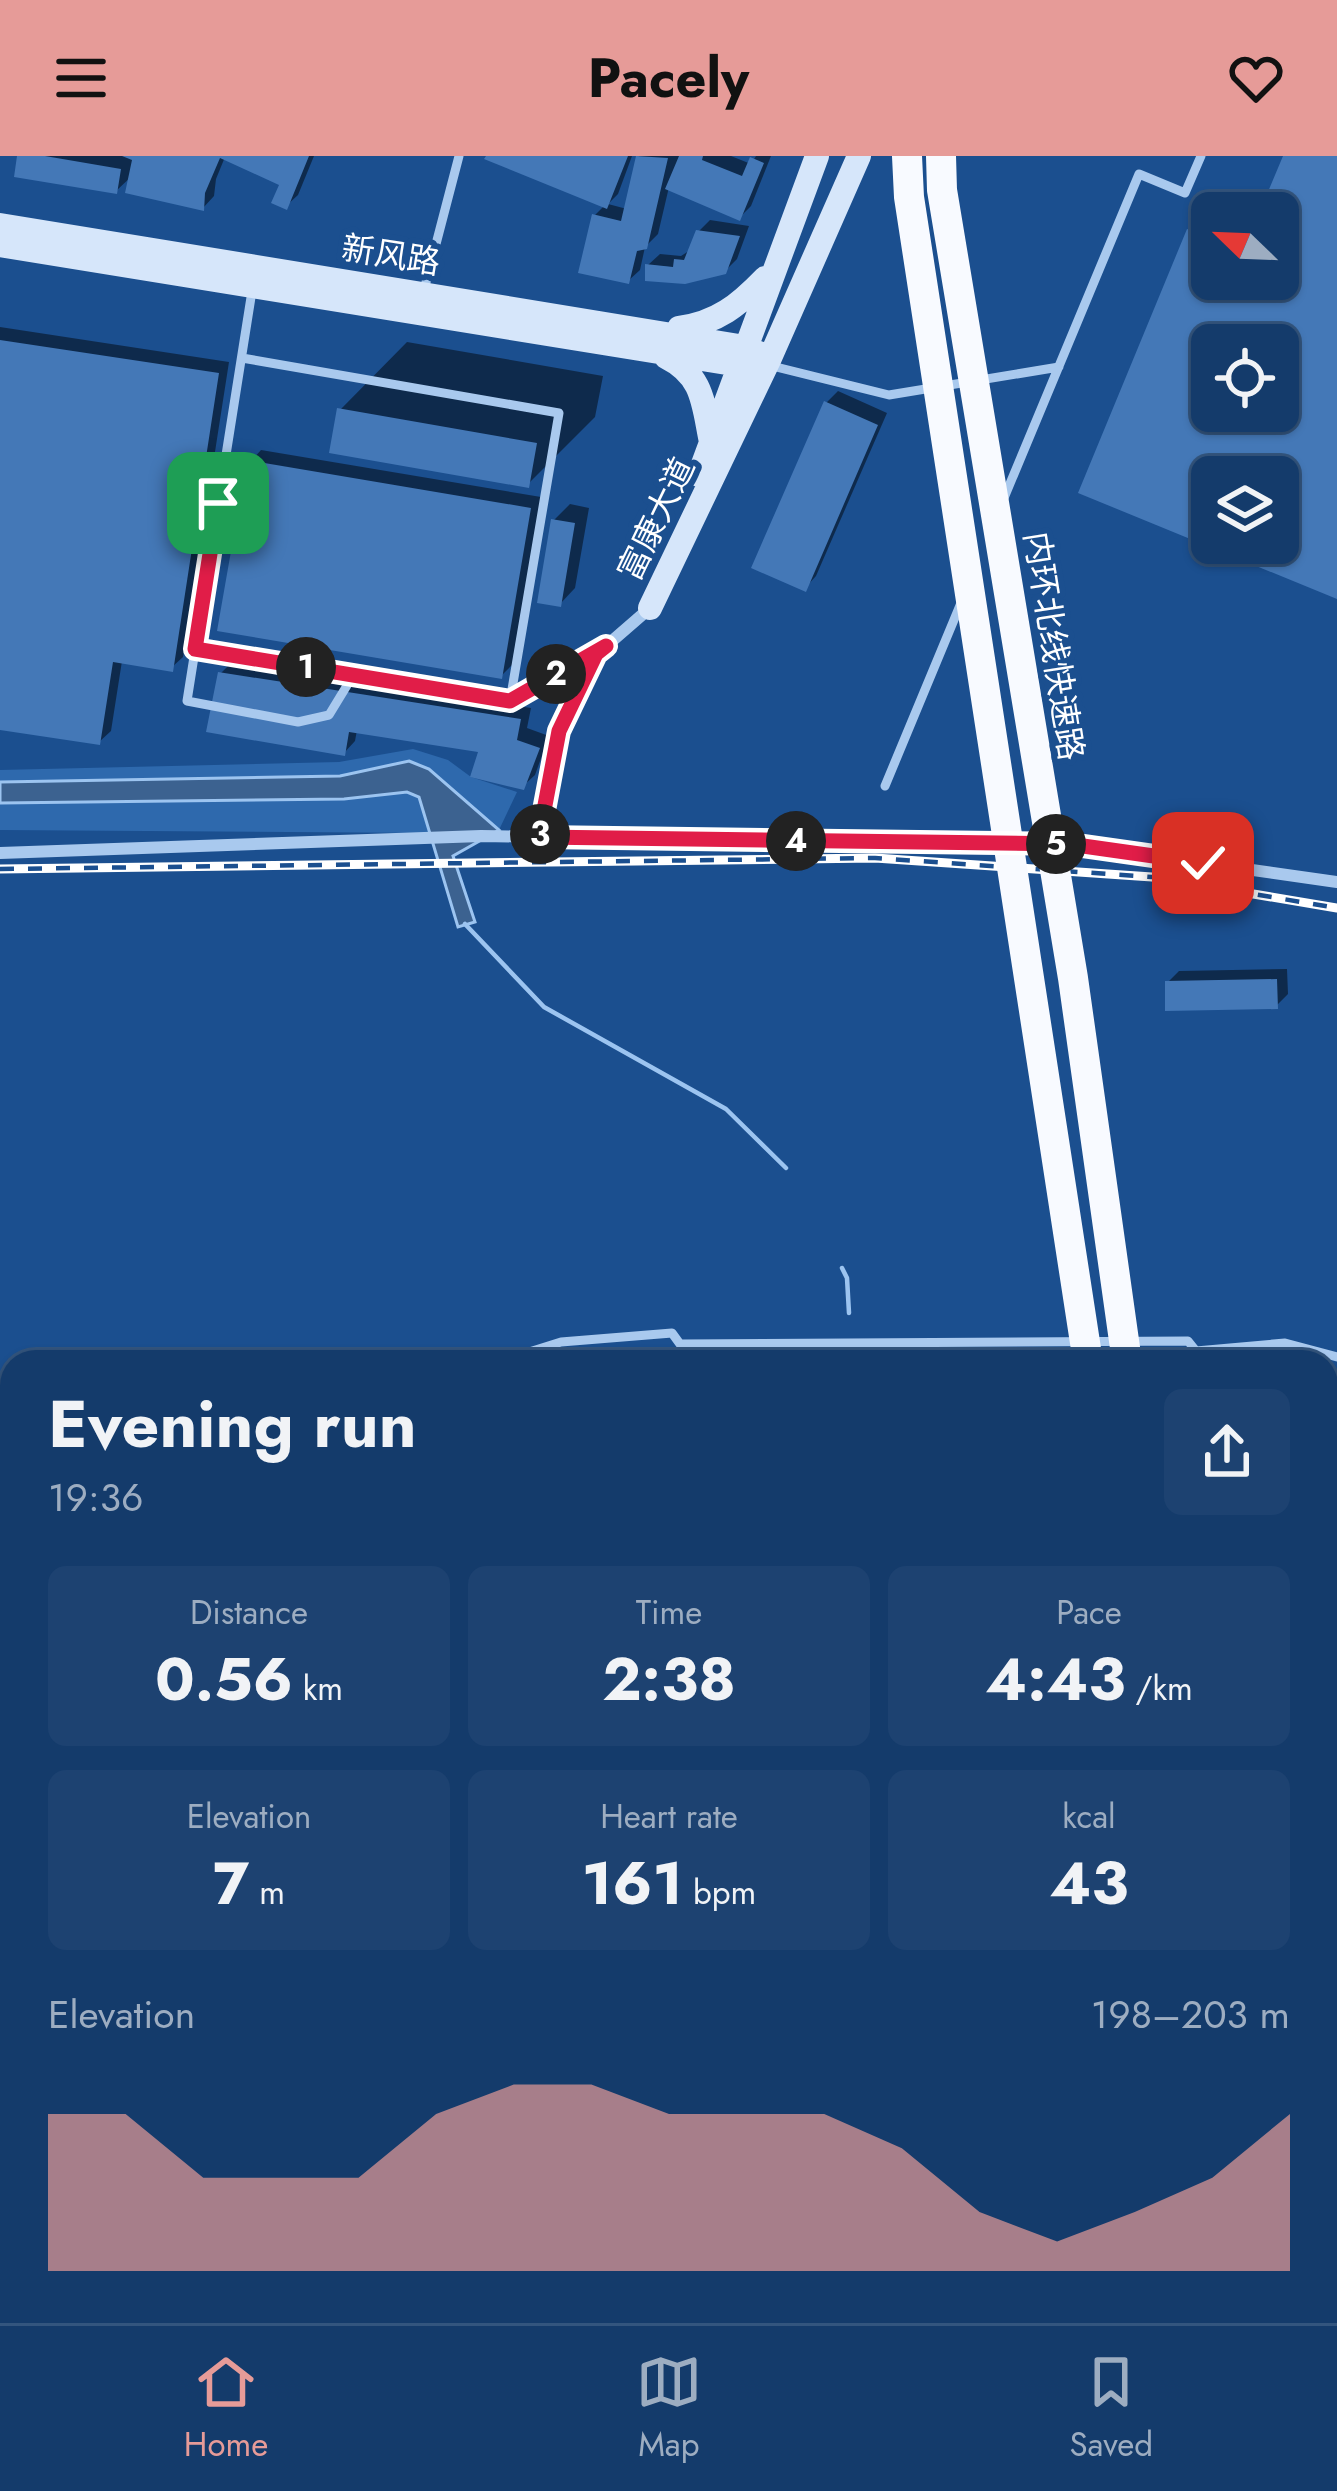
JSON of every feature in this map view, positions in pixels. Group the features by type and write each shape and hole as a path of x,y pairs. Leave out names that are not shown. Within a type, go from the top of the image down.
{"highway":[{"path":"907,156 1086,1350"},
{"name":"内环北线快速路","path":"941,156 942,190 1069,955 1125,1350"}],"main road":[{"name":"富康大道","path":"650,608 711,442 757,362 775,267 817,156"},
{"name":"富康大道","path":"650,608 757,362 859,156"},
{"name":"新风路","path":"0,225 424,294 757,362"},
{"name":"新风路","path":"0,245 253,286 654,341"},
{"path":"654,341 705,325 738,306 775,267"},
{"path":"654,341 685,366 698,384 711,442"}],"street":[{"path":"539,837 559,731 596,654 650,608"},
{"path":"0,854 539,837 1069,844 1337,881"}],"lane":[{"path":"424,294 459,156"},
{"path":"985,543 1139,174 1185,193 1202,156"},
{"path":"253,286 187,701 298,722 329,715 354,674"},
{"path":"242,358 559,412 510,701"},
{"path":"757,362 889,395 1059,367"},
{"path":"884,786 976,565"},
{"path":"195,649 510,701 606,646"},
{"path":"535,1350 560,1342 672,1334 680,1344 1188,1341 1193,1350"},
{"path":"1237,1350 1285,1343 1311,1350"}],"shaded area":[{"path":"413,749 448,760 471,777 517,792 499,830 429,769 410,761 340,776 0,782 0,770 339,762"},
{"path":"409,761 429,769 499,830 453,856 475,922 458,927 419,797 407,792 344,799 0,803 0,782 340,776"},
{"path":"407,792 419,797 430,833 0,830 0,803 344,799"}],"building":[{"path":"17,156 121,169 117,194 14,177"},
{"path":"122,156 309,156 287,210 271,203 279,185 220,158 205,193 204,211 125,193 132,160"},
{"path":"628,156 607,209 484,159"},
{"path":"636,156 668,158 647,249 637,251 629,284 578,273 592,214 621,221"},
{"path":"679,156 703,156 702,160 742,176 750,157 764,163 740,221 665,189"},
{"path":"1283,156 1337,156 1337,599 1251,564 1299,564 1299,456 1191,456 1191,539 1078,493 1187,229 1191,231 1191,300 1299,300 1299,192 1268,192"},
{"path":"696,230 740,236 726,274 685,284 645,281 645,264 673,267 674,259 684,260"},
{"path":"0,340 219,373 173,672 113,662 100,745 0,730"},
{"path":"824,401 878,425 806,592 751,568"},
{"path":"337,408 537,443 529,488 329,453"},
{"path":"247,460 531,508 502,679 217,631"},
{"path":"551,519 575,523 561,607 537,603"},
{"path":"218,672 521,719 517,740 540,748 524,790 470,777 478,752 349,732 345,756 206,732"},
{"path":"1277,979 1278,1009 1165,1011 1165,981"}],"waterway":[{"path":"465,924 544,1007 726,1109 786,1168"},
{"path":"842,1268 849,1313"}],"railway":[{"path":"0,869 875,858 1152,877 1337,908"}],"route":[{"path":"218,503 195,649 510,701 606,646 596,654 559,731 539,837 1069,844 1203,863"}]}
